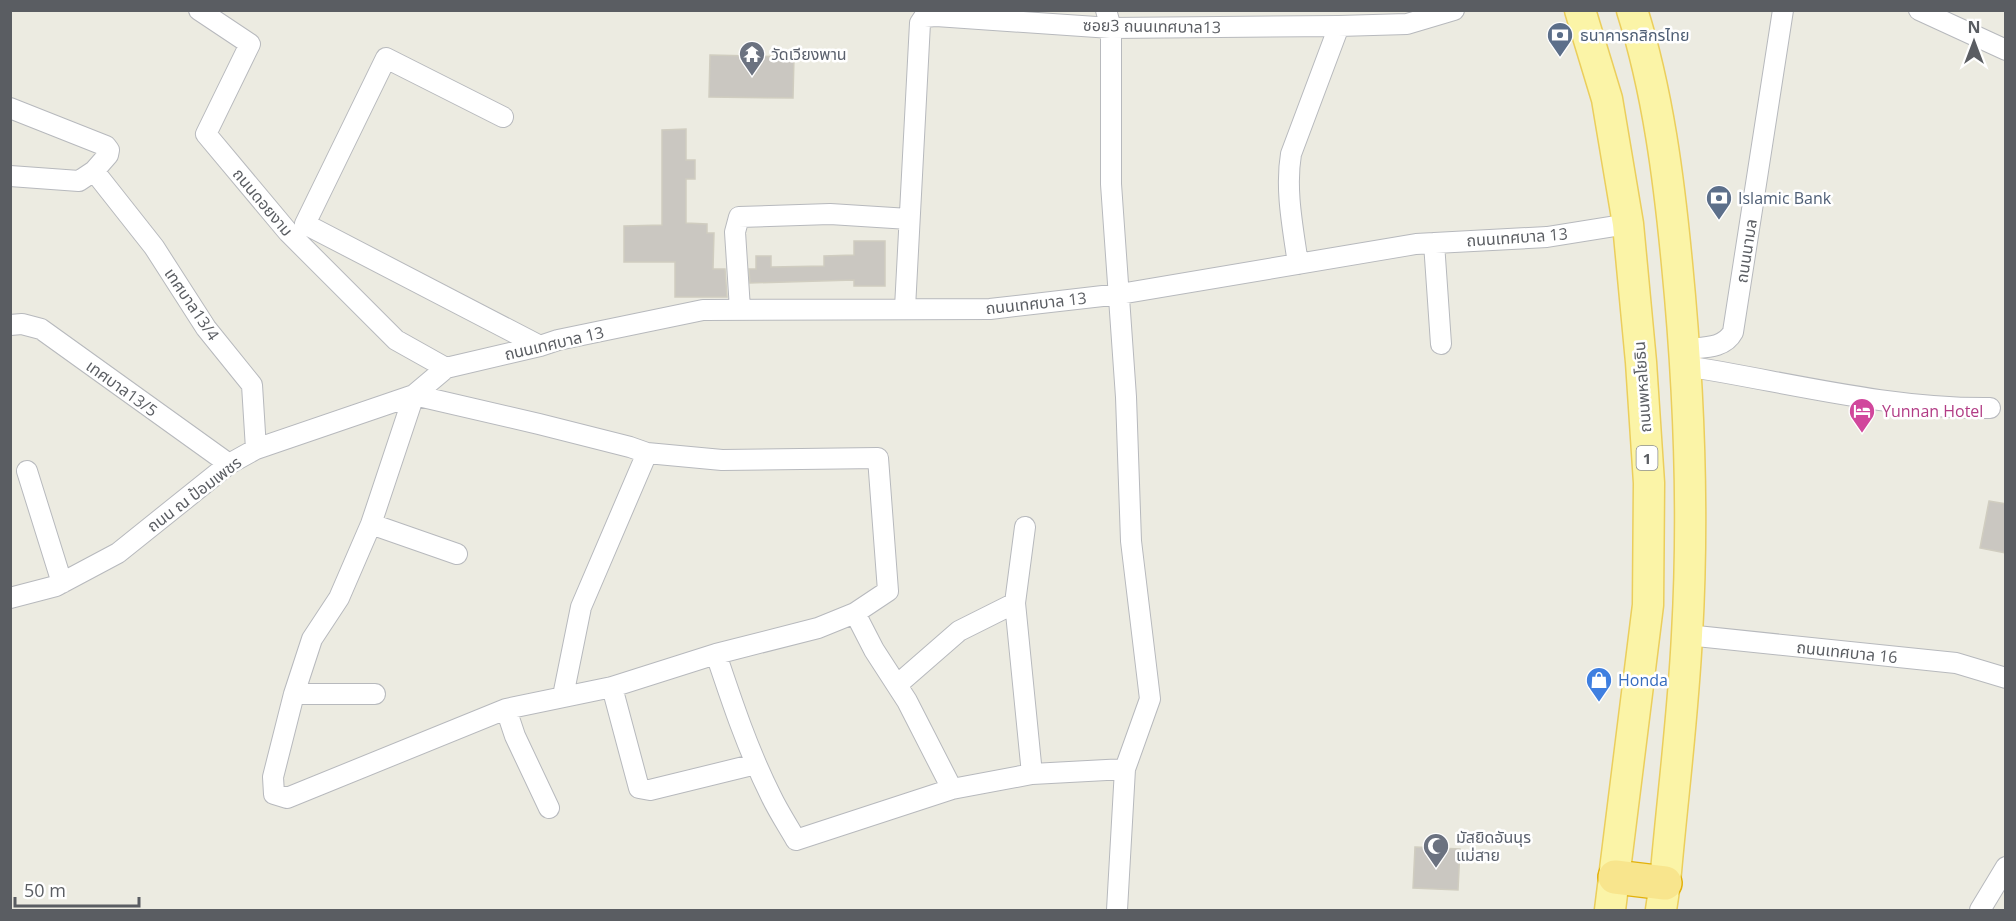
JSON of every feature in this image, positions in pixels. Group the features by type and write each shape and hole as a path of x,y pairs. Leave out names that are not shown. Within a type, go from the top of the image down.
{"highway":[{"path":"1615,877 1663,897"}],"main road":[{"name":"ถนนพหลโยธิน","path":"1580,10 1607,99 1628,224 1641,362 1648,483 1648,605 1610,910"},
{"path":"1632,10 1651,86 1665,161 1686,358 1690,479 1688,635 1663,897"}],"street":[{"name":"ถนนดอยงาม","path":"199,10 250,44 206,134 288,232 396,340 446,368"},
{"name":"ซอย3 ถนนเทศบาล13","path":"905,308 920,23 924,17 1108,19 1339,26 1407,24 1454,10"},
{"name":"ถนนนามล","path":"1686,358 1728,341 1733,332 1783,10"},
{"path":"1919,10 2006,50"},
{"path":"1108,19 1111,184 1120,294 1131,541 1150,699 1125,769 1117,910"},
{"path":"1298,264 1288,169 1294,145 1339,26"},
{"path":"503,117 386,58 305,224 540,346"},
{"path":"10,108 106,146 109,150 108,155 94,171 79,181 10,176"},
{"name":"เทศบาล13/4","path":"94,171 154,247 206,328 252,385 256,449"},
{"path":"740,309 735,232 739,217 830,214 909,219"},
{"name":"ถนนเทศบาล 13","path":"446,368 558,340 703,310 990,309 1120,294 1434,243 1547,237 1628,224"},
{"path":"1434,243 1441,344"},
{"name":"เทศบาล13/5","path":"10,325 22,324 41,329 229,464"},
{"path":"1686,358 1884,402 1935,407 1990,408"},
{"name":"ถนน ณ ป้อมเพชร","path":"10,598 62,583 118,553 229,464 256,449 414,395 446,368"},
{"path":"414,395 585,435 647,453 722,460 878,458 888,591 855,613 818,628 716,654 612,687 506,709 287,798 274,794 273,777 294,694 312,639 339,597 371,524 414,395"},
{"path":"563,696 580,607 647,453"},
{"path":"27,471 62,583"},
{"path":"371,524 458,554"},
{"path":"1025,527 1015,603 1032,774"},
{"path":"897,685 959,631 1015,603"},
{"path":"855,613 874,650 897,685 952,789"},
{"name":"ถนนเทศบาล 16","path":"1688,635 1956,663 2006,678"},
{"path":"716,654 756,764 771,798 796,840 882,814 952,789 1032,774 1125,769"},
{"path":"612,687 639,788 650,790 756,764"},
{"path":"294,694 375,694"},
{"path":"506,709 515,736 549,808"},
{"path":"1980,910 2006,867"}],"building":[{"name":"วัดเวียงพาน","path":"710,55 794,57 793,98 709,97"},
{"path":"686,129 686,160 695,160 695,179 686,179 686,223 707,224 707,233 714,233 713,269 725,269 727,297 675,297 675,262 624,262 624,226 662,225 662,130"},
{"path":"854,241 885,241 885,286 854,286 854,280 750,283 749,269 756,269 756,256 771,256 771,267 824,266 824,256 854,255"},
{"path":"1989,501 2006,504 2006,553 1980,548"},
{"name":"มัสยิดอันนุร แม่สาย","path":"1415,847 1460,849 1458,890 1413,888"}],"place":[{"name":"ธนาคารกสิกรไทย","path":"1560,58"},
{"name":"วัดเวียงพาน","path":"752,77"},
{"name":"Islamic Bank","path":"1719,221"},
{"name":"Yunnan Hotel","path":"1862,434"},
{"name":"Honda","path":"1599,703"},
{"name":"มัสยิดอันนุร แม่สาย","path":"1436,869"}]}
